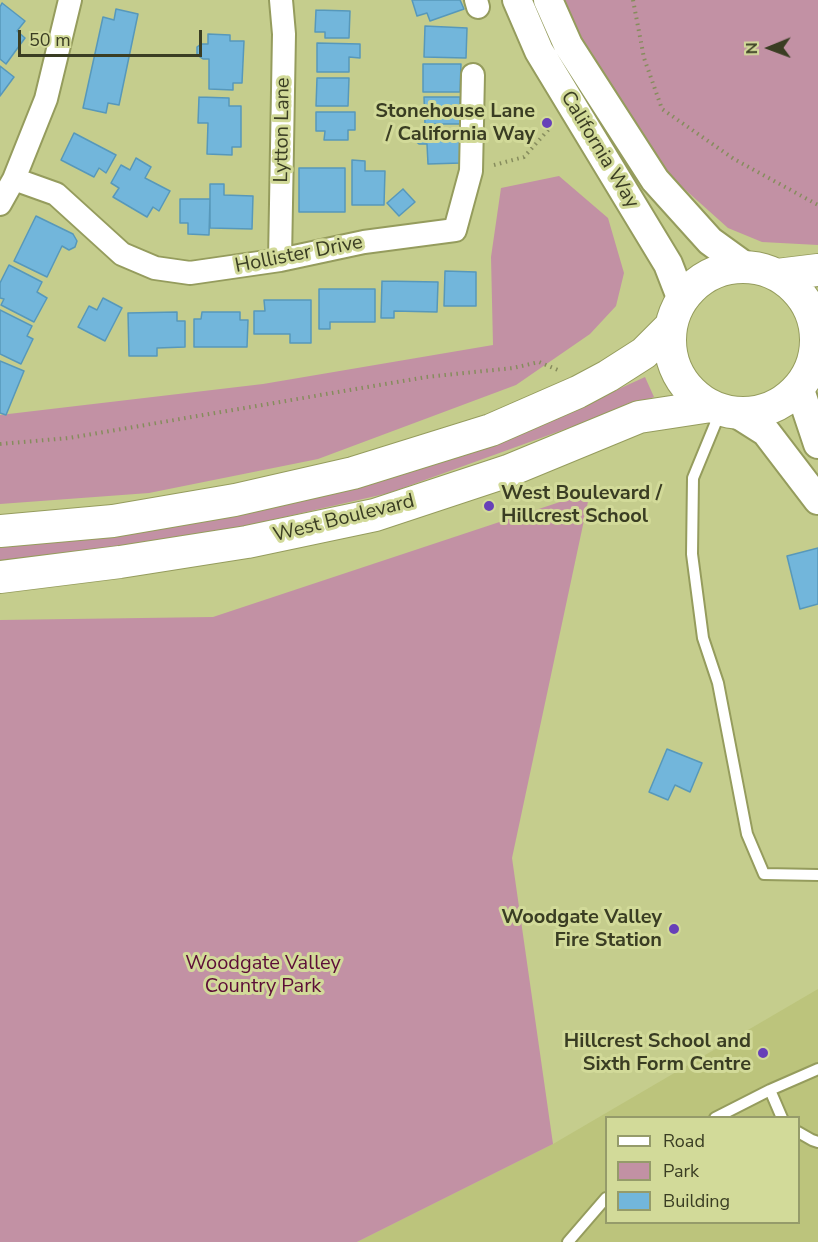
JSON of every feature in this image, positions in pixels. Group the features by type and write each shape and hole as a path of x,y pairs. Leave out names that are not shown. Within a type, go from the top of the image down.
{"main road":[{"path":"0,531 113,521 235,500 353,472 491,430 578,392 644,353 677,313 690,290 721,270 746,267 762,269 791,284 811,311 815,328 816,344 810,369 786,399 771,408 754,413 723,410 692,392 678,373 672,358 670,342 677,313"},
{"path":"777,275 818,270"},
{"name":"West Boulevard","path":"0,577 120,562 247,542 375,515 508,471 639,417 723,410"}],"street":[{"name":"Lytton Lane","path":"280,260 284,34 281,0"},
{"name":"California Way","path":"517,0 538,51 668,264 677,313"},
{"name":"California Way","path":"548,0 568,45 655,180 710,241 746,267"},
{"path":"0,204 14,179 46,99 64,2"},
{"name":"Hollister Drive","path":"14,179 56,194 122,254 155,268 190,273 280,260 364,242 455,230 471,171 473,75"},
{"path":"810,369 818,444"},
{"path":"723,410 766,432 818,500"}],"lane":[{"path":"723,410 693,478 692,554 703,638 718,683 747,834 764,874 818,875"},
{"path":"719,1116 818,1069"},
{"path":"770,1090 781,1116"},
{"path":"800,1133 818,1142"},
{"path":"568,1242 605,1199"}],"path":[{"path":"633,0 644,58 662,109 734,159 818,205"},
{"path":"471,171 524,158 549,129"},
{"path":"0,444 69,438 426,377 513,368 540,362 566,373 578,392"}],"shaded area":[{"name":"Hillcrest School and Sixth Form Centre","path":"818,989 818,1242 357,1242 553,1144"}],"green space":[{"path":"556,0 818,0 818,245 762,242 728,228 652,160"},
{"path":"559,176 608,218 624,273 616,306 590,334 516,385 318,459 149,493 0,504 0,415 263,384 493,345 491,257 501,188"},
{"path":"645,377 654,397 389,493 104,555 0,563 0,541 575,409"},
{"name":"Woodgate Valley Country Park","path":"590,492 512,858 553,1144 357,1242 0,1242 0,620 213,617"}],"building":[{"path":"412,0 460,0 464,9 430,21 427,13 417,16"},
{"path":"2,3 25,21 17,31 25,38 6,64 0,59 0,7"},
{"path":"116,9 138,14 119,105 108,103 106,113 83,108 103,17 114,20"},
{"path":"316,10 350,11 349,38 325,38 325,32 315,32"},
{"path":"425,26 467,28 466,58 424,57"},
{"path":"208,34 230,35 230,41 244,41 242,83 233,83 233,90 209,89 209,59 203,59 197,55 197,47 201,44 208,44"},
{"path":"317,43 360,44 360,58 349,57 349,72 317,72"},
{"path":"423,64 461,64 460,92 423,92"},
{"path":"0,66 14,77 0,96"},
{"path":"317,78 349,78 348,106 316,106"},
{"path":"199,97 229,98 229,106 241,106 241,147 232,147 232,155 207,154 208,123 198,123"},
{"path":"424,97 460,97 460,124 425,124"},
{"path":"316,112 355,112 355,130 348,130 348,140 324,140 325,131 316,131"},
{"path":"460,129 461,163 428,164 427,144 419,144 414,140 415,133 420,130"},
{"path":"74,133 116,155 106,173 99,168 94,177 61,160"},
{"path":"136,158 151,167 145,178 170,191 159,211 153,207 147,217 113,197 119,188 111,183 121,165 130,170"},
{"path":"352,160 365,161 365,171 385,171 384,205 352,205"},
{"path":"299,168 345,168 345,212 299,212"},
{"path":"210,184 224,184 224,195 253,196 252,229 210,228"},
{"path":"403,189 415,202 399,216 387,203"},
{"path":"180,199 210,199 209,235 188,234 188,223 180,223"},
{"path":"36,216 73,234 77,241 75,247 69,250 62,246 47,277 14,261"},
{"path":"9,265 42,282 37,292 47,298 34,322 1,305 4,299 0,298 0,283"},
{"path":"445,271 476,272 476,306 444,306"},
{"path":"382,281 438,282 437,312 394,311 394,318 381,318"},
{"path":"319,289 375,289 375,322 330,322 330,329 319,329"},
{"path":"103,298 122,308 105,341 78,327 89,306 97,310"},
{"path":"264,300 311,300 311,343 290,343 290,334 254,334 254,311 265,311"},
{"path":"0,310 32,326 27,336 33,339 21,364 0,354"},
{"path":"177,312 177,321 185,321 185,347 157,348 157,356 129,356 128,313"},
{"path":"202,312 240,312 240,320 248,320 247,347 194,347 194,319 201,319"},
{"path":"0,361 24,371 6,415 0,413"},
{"path":"818,548 818,604 800,609 787,556"},
{"path":"667,749 702,763 690,792 675,785 668,800 649,792"}],"place":[{"name":"Stonehouse Lane / California Way","path":"547,123"},
{"name":"West Boulevard / Hillcrest School","path":"489,506"},
{"name":"Woodgate Valley Fire Station","path":"674,929"},
{"name":"Hillcrest School and Sixth Form Centre","path":"763,1053"}]}
